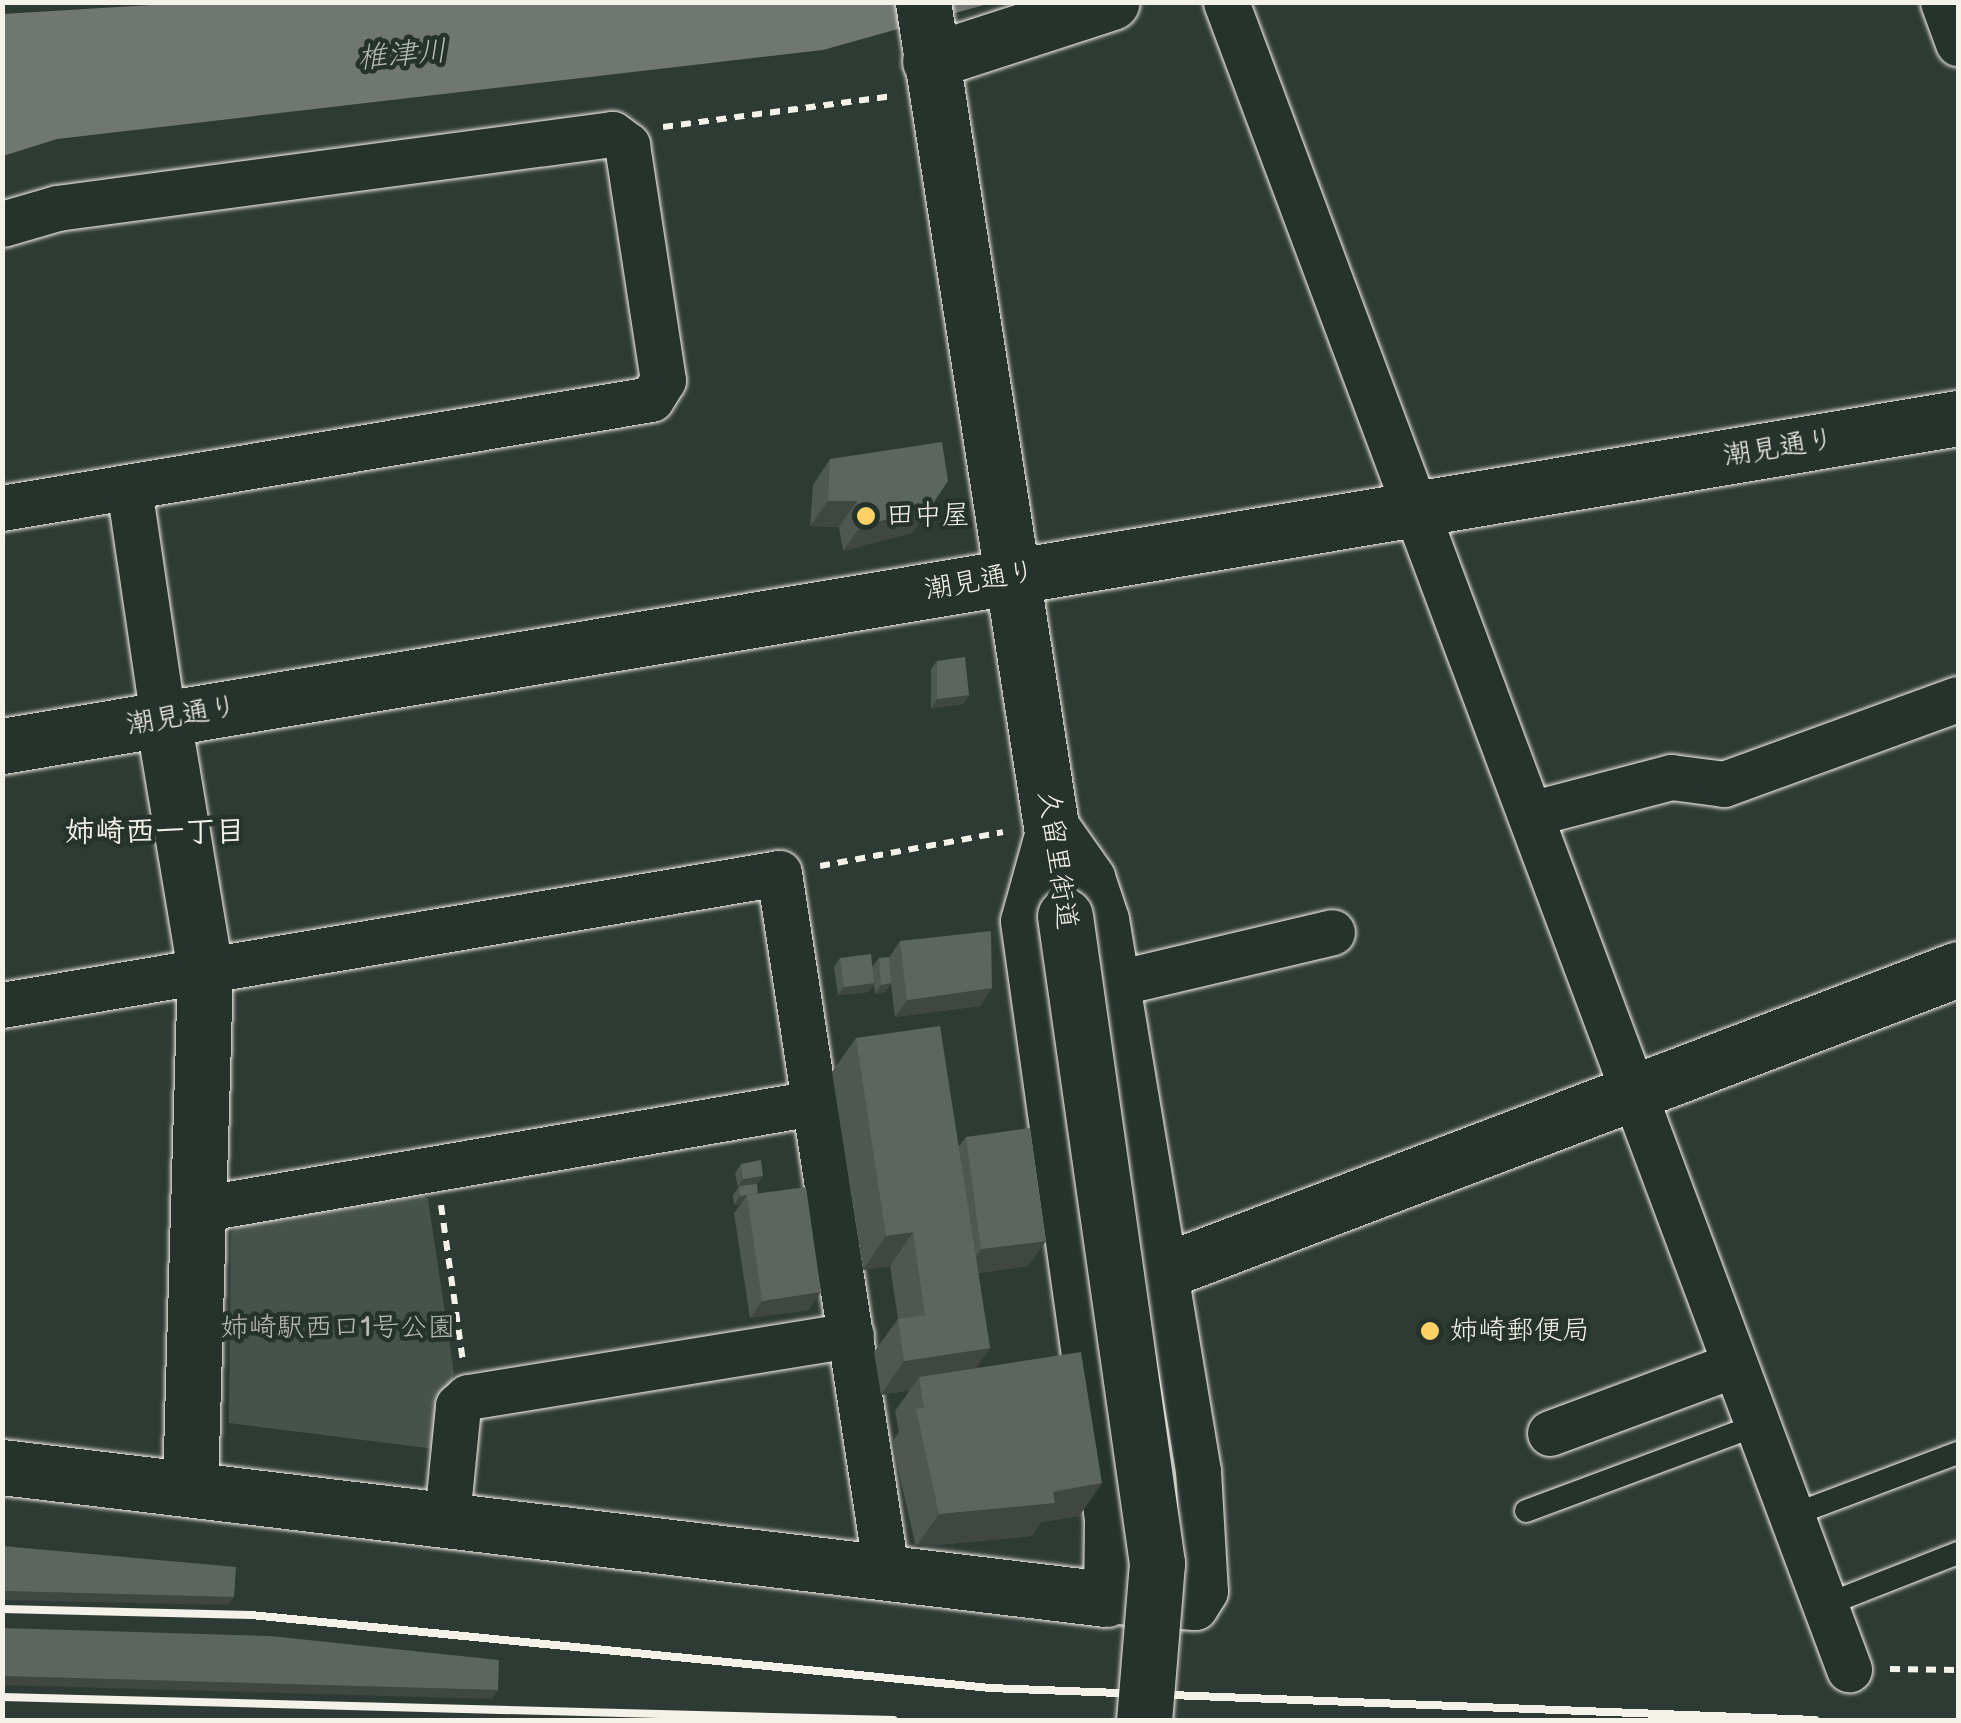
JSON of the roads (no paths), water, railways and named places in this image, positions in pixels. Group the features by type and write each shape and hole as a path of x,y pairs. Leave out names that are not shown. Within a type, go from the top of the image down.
{"street":[{"path":"922,46 1112,2"},
{"path":"1226,2 1848,1669"},
{"path":"1943,2 1958,44"},
{"name":"久留里街道","path":"922,46 1015,575 1027,825 1065,916 1157,1563 1144,1720"},
{"path":"2,224 57,208 612,134 627,145 663,380 651,399 2,508"},
{"name":"潮見通り","path":"2,746 1958,418"},
{"path":"129,488 206,970 190,1487"},
{"path":"1530,814 1672,777 1724,784 1958,699"},
{"path":"1027,825 1092,877 1117,983 1198,1470 1205,1591 1195,1607 1180,1606"},
{"path":"2,1466 1121,1601 1023,921 1027,825"},
{"path":"2,1005 779,873 886,1572"},
{"path":"1117,983 1332,932"},
{"path":"1159,1245 1631,1090 1958,969"},
{"path":"200,1209 813,1103"},
{"path":"446,1518 458,1406 468,1397 851,1335"},
{"path":"1550,1433 1734,1365"}],"lane":[{"path":"1526,1510 1757,1425"},
{"path":"1790,1516 1958,1453"},
{"path":"1823,1606 1958,1553"}],"water":[{"name":"椎津川","path":"200,2 991,3 823,50 57,139 3,156 3,14"}],"railway":[{"path":"2,1609 251,1615 990,1688 1815,1720"},
{"path":"2,1697 894,1720"}],"place":[{"name":"田中屋","path":"866,516"},
{"name":"姉崎郵便局","path":"1430,1331"}],"district":[{"name":"姉崎西一丁目","path":"155,832"}],"park label":[{"name":"姉崎駅西口1号公園","path":"338,1328"}]}
